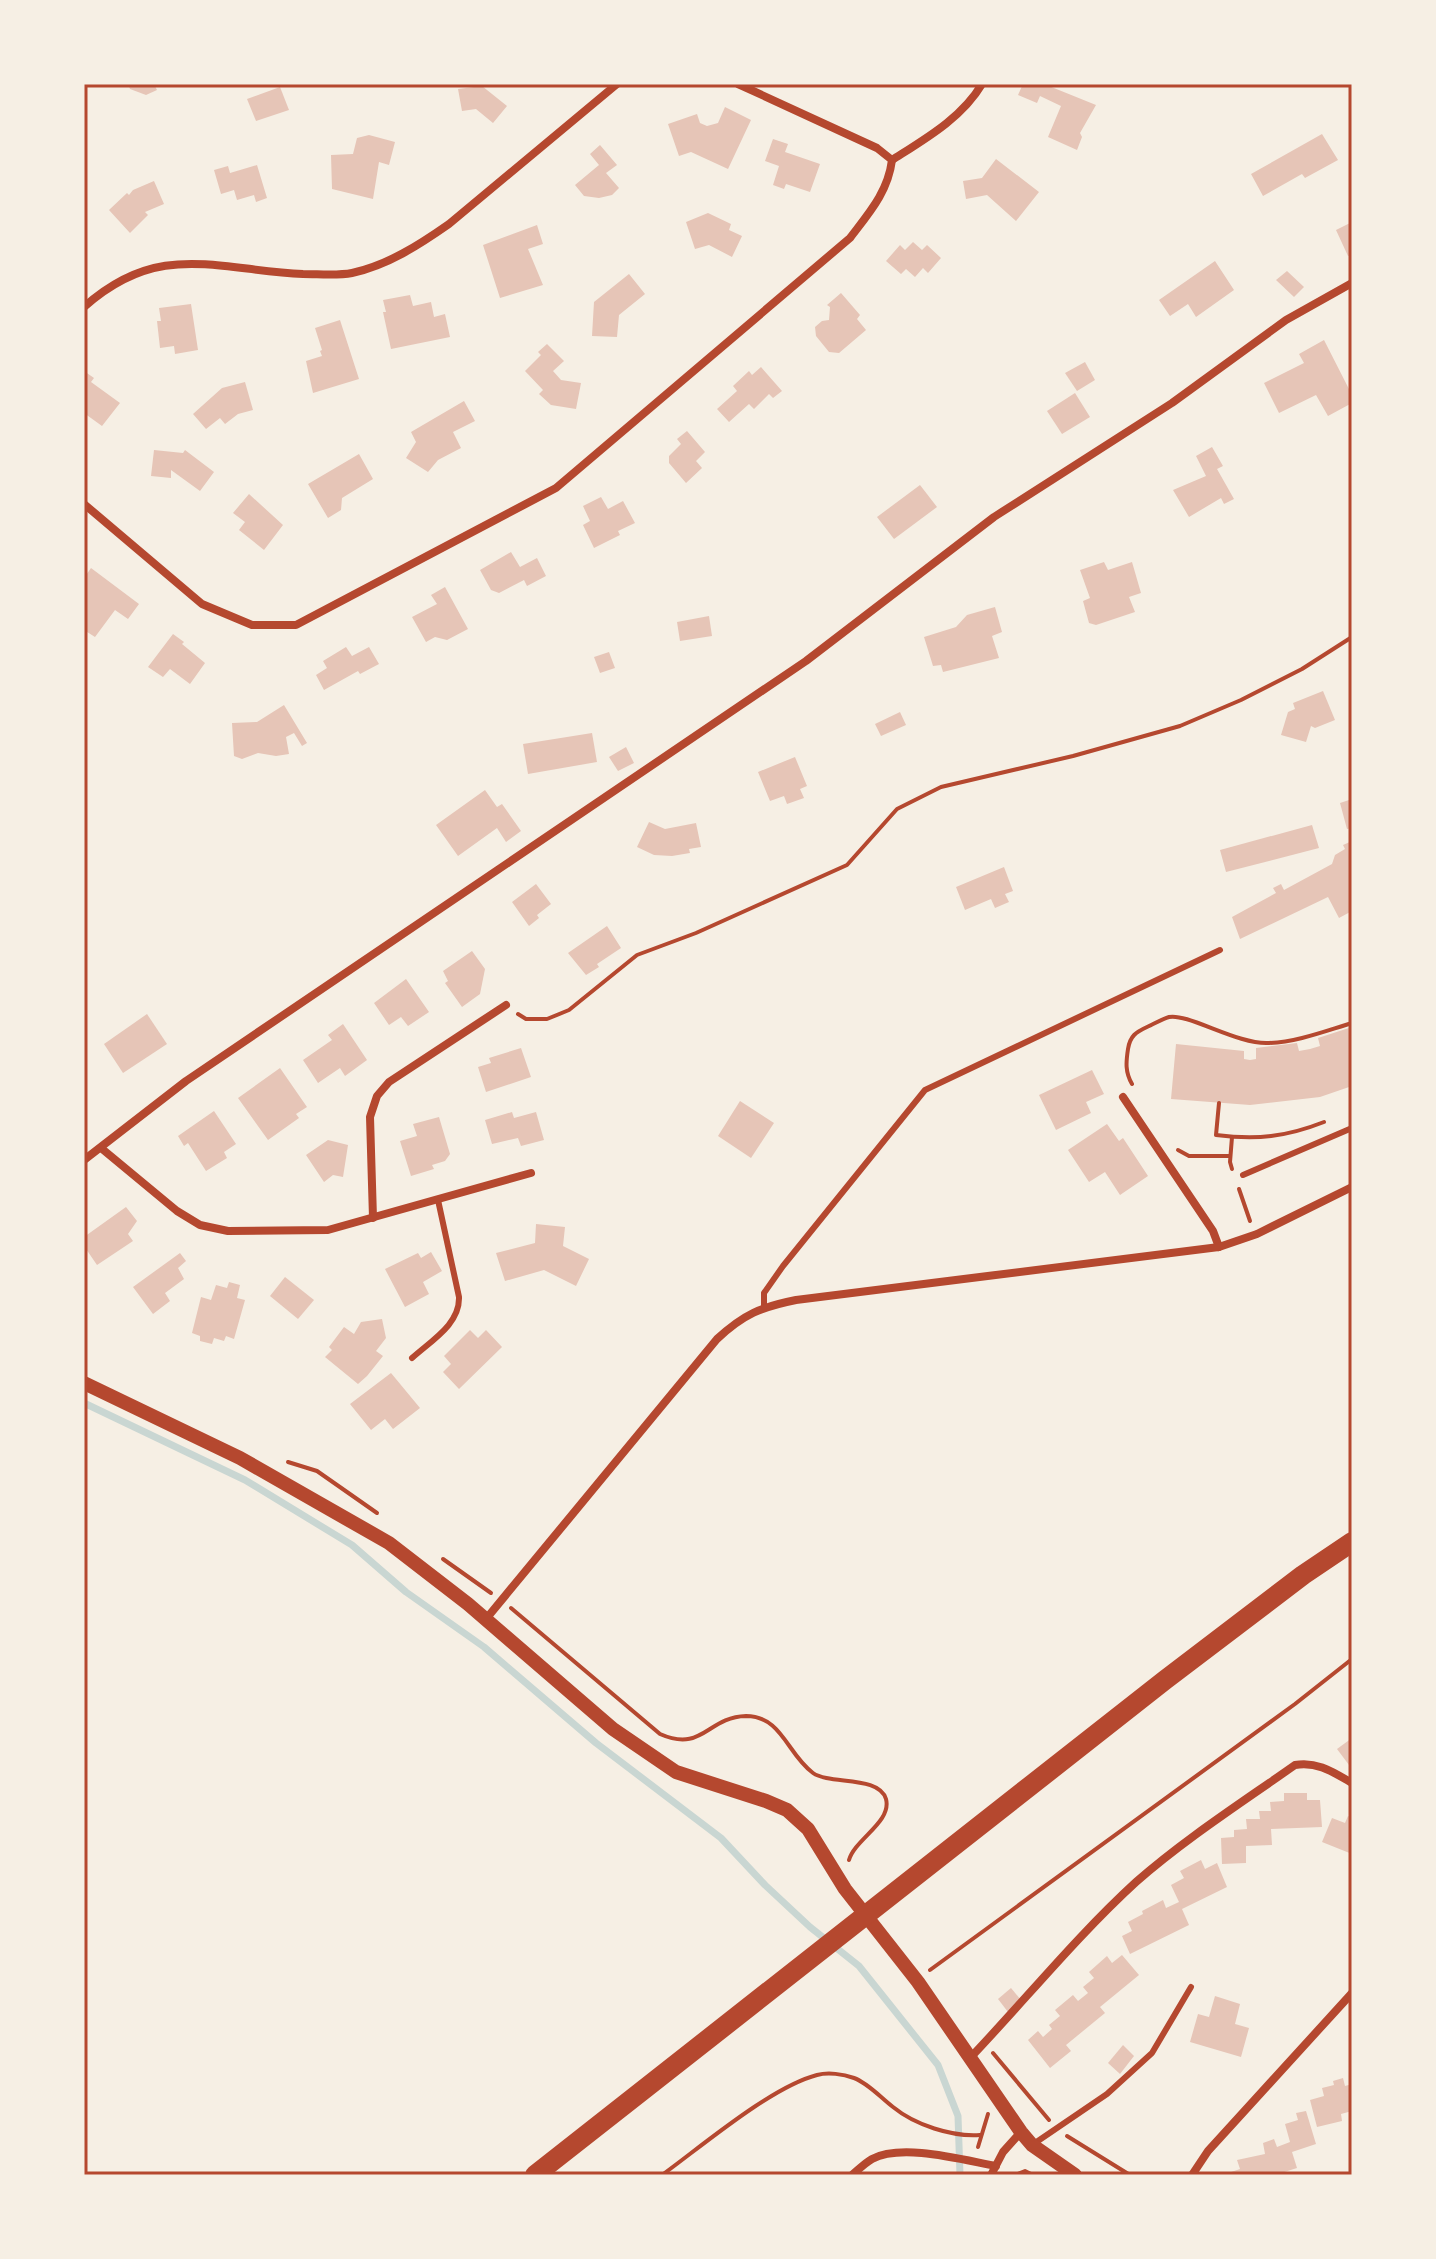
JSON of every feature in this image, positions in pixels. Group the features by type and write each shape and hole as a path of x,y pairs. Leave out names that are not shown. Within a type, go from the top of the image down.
{"main road":[{"path":"535,2175 1177,1670 1352,1542"}],"street":[{"path":"84,307 101,292 133,274 182,262 210,262 263,272 315,274 349,274 385,263 422,244 449,224 617,84"},
{"path":"738,84 855,136 892,160"},
{"path":"892,160 945,125 974,97 982,84"},
{"path":"84,504 202,604 252,625 296,625 556,488 850,238 877,203 890,178 892,160"},
{"path":"84,1160 186,1081 806,661 994,517 1172,403 1286,320 1352,283"},
{"path":"373,1218 370,1117 377,1096 389,1082 506,1005"},
{"path":"1123,1097 1213,1231 1219,1247"},
{"path":"101,1148 177,1211 200,1225 257,1233 328,1230 531,1173"},
{"path":"486,1619 717,1339 737,1320 764,1307 796,1300 1219,1247 1257,1234 1352,1187"},
{"path":"84,1383 240,1458 389,1543 486,1619 613,1729 676,1772 787,1810 808,1829 845,1889 918,1982 1021,2132 1032,2145 1075,2175"},
{"path":"971,2057 1136,1882 1186,1843 1295,1765 1309,1762 1352,1783"},
{"path":"1192,2175 1208,2151 1352,1993"},
{"path":"852,2175 872,2159 894,2152 971,2161 994,2170 1003,2152 1021,2132"}],"lane":[{"path":"764,1307 764,1293 783,1266 925,1090 1220,950"},
{"path":"1243,1175 1352,1128"},
{"path":"412,1358 454,1320 459,1309 438,1200"},
{"path":"1032,2145 1107,2094 1152,2053 1191,1987"}],"path":[{"path":"506,1005 526,1019 547,1019 569,1010 637,955 696,933 847,865 897,809 941,787 1073,756 1180,726 1302,669 1352,637"},
{"path":"1137,1092 1126,1071 1130,1041 1138,1031 1169,1017 1180,1017 1255,1043 1307,1037 1352,1023"},
{"path":"1219,1103 1216,1135 1232,1137 1294,1134 1337,1117"},
{"path":"1178,1149 1189,1156 1230,1156"},
{"path":"928,1971 1295,1704 1352,1659"},
{"path":"983,2045 1001,2059 1019,2085"},
{"path":"662,2175 750,2111 799,2082 820,2074 856,2078 913,2120 969,2136 980,2135"},
{"path":"971,2161 988,2114 1000,2102"},
{"path":"1015,2175 1025,2171 1033,2175"}],"building":[{"path":"128,84 154,84 157,90 146,95 130,89"},
{"path":"1023,84 1044,84 1096,105 1080,133 1082,137 1077,150 1048,137 1061,106 1040,96 1037,103 1018,95"},
{"path":"482,86 507,106 493,123 476,109 462,111 458,89"},
{"path":"280,87 289,110 256,121 247,99"},
{"path":"725,107 751,120 728,169 691,152 679,156 668,124 697,114 700,123 707,126 718,123"},
{"path":"1322,134 1338,160 1305,178 1302,174 1263,196 1251,174"},
{"path":"369,135 395,142 389,165 379,162 373,199 332,189 331,155 353,154 357,138"},
{"path":"773,139 788,144 785,152 820,164 810,192 786,184 784,189 773,185 779,166 765,161"},
{"path":"600,145 617,165 606,173 619,188 612,195 599,198 584,196 575,185 599,165 590,154"},
{"path":"996,159 1039,192 1016,221 987,195 966,199 963,181 982,178"},
{"path":"257,165 267,198 256,202 254,195 237,200 234,190 221,194 214,170 228,166 230,173"},
{"path":"154,181 164,204 145,212 148,215 130,233 109,210 127,193 129,195 133,190"},
{"path":"708,213 731,224 729,230 742,236 732,257 709,245 695,249 686,222"},
{"path":"1352,222 1352,255 1348,256 1336,230"},
{"path":"537,225 543,244 528,249 543,285 500,298 483,245"},
{"path":"913,242 922,250 927,245 941,258 928,273 923,268 915,277 906,269 901,274 886,261 900,245 905,250"},
{"path":"1215,261 1234,290 1196,317 1188,304 1170,316 1159,300"},
{"path":"1287,271 1304,287 1294,297 1276,280"},
{"path":"629,274 645,294 619,315 617,337 592,336 594,302"},
{"path":"841,293 860,315 857,319 866,330 839,353 829,352 816,336 815,327 829,320 830,307 827,305"},
{"path":"410,295 413,306 431,302 434,317 445,314 450,337 391,349 383,300"},
{"path":"191,304 198,350 175,354 174,346 160,348 159,308"},
{"path":"340,320 359,379 313,393 306,361 322,356 315,328"},
{"path":"1324,340 1352,395 1352,403 1328,416 1316,395 1279,413 1264,383 1304,363 1299,354"},
{"path":"547,344 564,361 553,371 561,380 581,383 576,409 551,405 539,394 543,390 525,371"},
{"path":"1085,362 1095,380 1077,391 1065,373"},
{"path":"761,367 782,391 773,398 769,394 754,409 749,404 729,422 717,409 737,391 733,386 749,371 752,375"},
{"path":"84,371 94,378 91,382 120,403 102,426 84,413"},
{"path":"245,382 253,410 238,414 225,424 220,418 206,429 193,414 222,388"},
{"path":"1075,393 1090,417 1062,434 1047,411"},
{"path":"464,401 475,421 453,432 461,448 438,460 428,472 406,458 416,442 411,432"},
{"path":"687,431 705,452 696,461 702,468 686,483 669,463 669,456 681,444 677,439"},
{"path":"1212,447 1223,466 1217,469 1234,499 1224,504 1221,498 1189,517 1173,490 1206,476 1196,456"},
{"path":"154,450 183,453 185,450 214,472 200,491 171,470 171,478 151,476"},
{"path":"359,454 373,479 342,498 341,510 328,518 308,484"},
{"path":"920,485 937,507 894,539 877,517"},
{"path":"249,494 283,525 264,550 239,530 245,522 233,513"},
{"path":"601,497 608,509 623,501 635,523 618,531 620,535 594,548 583,525 590,521 583,506"},
{"path":"511,552 520,567 537,558 546,576 527,586 524,580 499,593 491,590 480,570"},
{"path":"1104,562 1108,570 1132,562 1141,593 1129,597 1135,612 1096,625 1089,623 1083,601 1090,598 1080,570"},
{"path":"91,568 139,604 128,619 115,610 95,637 84,630 84,578"},
{"path":"445,587 468,629 447,640 435,637 426,642 412,617 437,604 431,595"},
{"path":"995,607 1002,632 992,636 999,658 943,672 941,665 933,666 924,637 956,627 967,615"},
{"path":"709,616 712,636 680,641 677,622"},
{"path":"173,634 205,663 190,684 170,669 163,677 148,667"},
{"path":"346,647 352,656 369,647 379,664 360,674 358,671 324,690 316,675 327,668 323,661"},
{"path":"609,652 615,668 600,673 594,657"},
{"path":"1323,691 1335,720 1315,728 1311,726 1306,742 1281,735 1288,712 1295,709 1293,703"},
{"path":"284,705 307,743 302,746 294,733 286,737 289,754 276,756 258,753 242,759 234,756 232,723 257,722"},
{"path":"900,712 906,725 881,736 875,724"},
{"path":"592,733 597,762 528,774 523,744"},
{"path":"626,747 634,763 618,771 609,757"},
{"path":"795,757 807,786 800,789 804,798 787,804 784,796 770,801 758,772"},
{"path":"485,790 497,807 502,804 521,831 506,842 497,828 458,856 436,825"},
{"path":"1352,799 1352,828 1347,829 1340,803"},
{"path":"649,822 665,829 696,823 701,847 689,849 690,853 672,856 654,855 637,847"},
{"path":"1312,825 1319,848 1226,872 1220,850"},
{"path":"1352,841 1352,911 1339,918 1328,897 1240,939 1232,917 1276,893 1273,888 1281,884 1284,890 1332,864 1335,855 1345,849 1343,845"},
{"path":"1004,867 1013,891 1005,894 1009,902 995,908 991,899 965,910 956,887"},
{"path":"536,884 551,904 529,926 512,902"},
{"path":"607,926 621,948 586,975 568,953"},
{"path":"472,951 485,969 480,994 462,1007 445,983 448,981 443,971"},
{"path":"406,979 429,1012 408,1026 401,1017 389,1025 374,1003"},
{"path":"147,1014 167,1044 123,1073 104,1044"},
{"path":"343,1024 367,1060 345,1076 340,1068 318,1083 303,1060 332,1040 328,1035"},
{"path":"1352,1027 1352,1086 1320,1097 1250,1105 1171,1099 1176,1044 1244,1051 1244,1059 1250,1060 1256,1059 1256,1048 1297,1043 1299,1051 1310,1049 1320,1046 1318,1038"},
{"path":"521,1048 531,1077 486,1092 478,1067 491,1063 489,1058"},
{"path":"280,1068 307,1107 296,1114 299,1118 268,1140 238,1098"},
{"path":"1092,1070 1104,1094 1086,1102 1091,1113 1056,1130 1039,1095"},
{"path":"740,1101 774,1123 751,1158 718,1136"},
{"path":"214,1111 236,1144 224,1152 227,1158 206,1171 188,1143 184,1146 178,1136"},
{"path":"512,1112 514,1118 536,1112 544,1140 521,1146 518,1138 492,1144 485,1120"},
{"path":"439,1117 450,1154 445,1161 432,1165 434,1169 411,1176 400,1141 417,1136 413,1124"},
{"path":"1107,1124 1119,1141 1123,1138 1148,1176 1120,1195 1105,1172 1089,1182 1068,1150"},
{"path":"328,1140 348,1145 343,1177 333,1175 324,1182 306,1155"},
{"path":"126,1207 137,1221 128,1234 133,1241 97,1265 84,1246 84,1237"},
{"path":"536,1224 565,1227 563,1246 589,1259 576,1286 544,1270 505,1281 496,1253 535,1243"},
{"path":"431,1252 442,1271 423,1282 429,1294 405,1307 385,1269 418,1253 421,1258"},
{"path":"180,1253 186,1261 178,1268 184,1279 165,1293 170,1301 153,1314 133,1287"},
{"path":"285,1277 314,1300 298,1319 270,1296"},
{"path":"229,1282 240,1285 237,1298 245,1300 234,1339 226,1336 224,1341 214,1338 212,1344 200,1341 200,1336 192,1333 201,1297 211,1300 216,1285 227,1288"},
{"path":"382,1319 386,1338 376,1351 383,1356 358,1384 325,1357 344,1327 354,1334 361,1322"},
{"path":"470,1330 478,1338 486,1330 502,1347 459,1389 443,1372 451,1364 444,1356"},
{"path":"391,1373 420,1408 393,1429 385,1419 371,1430 350,1404"},
{"path":"1352,1738 1352,1769 1337,1749"},
{"path":"1284,1793 1307,1793 1307,1800 1320,1800 1322,1827 1271,1829 1272,1845 1246,1846 1246,1863 1222,1864 1221,1838 1234,1837 1234,1830 1247,1829 1246,1819 1260,1819 1259,1811 1271,1811 1270,1802 1284,1801"},
{"path":"1348,1816 1352,1818 1352,1854 1322,1842 1332,1818 1345,1823"},
{"path":"1201,1860 1205,1869 1217,1863 1227,1887 1182,1909 1189,1925 1130,1954 1122,1936 1132,1931 1128,1922 1163,1900 1166,1908 1179,1902 1171,1885 1184,1878 1180,1871"},
{"path":"1122,1955 1139,1975 1100,2007 1105,2013 1066,2045 1071,2051 1050,2068 1028,2040 1038,2031 1043,2037 1052,2029 1049,2025 1060,2016 1055,2010 1073,1995 1078,2001 1088,1993 1083,1987 1094,1978 1089,1972 1107,1956 1112,1963"},
{"path":"1011,1988 1021,2000 1008,2012 998,1999"},
{"path":"1215,1996 1240,2004 1235,2024 1249,2028 1241,2057 1190,2042 1198,2014 1209,2017"},
{"path":"1123,2045 1134,2056 1120,2074 1108,2063"},
{"path":"1343,2078 1345,2086 1352,2084 1352,2111 1341,2114 1342,2121 1317,2127 1310,2100 1324,2096 1322,2088 1334,2085 1333,2081"},
{"path":"1306,2111 1316,2144 1292,2152 1297,2168 1275,2175 1222,2175 1240,2169 1237,2160 1265,2154 1263,2143 1274,2139 1277,2147 1290,2142 1285,2124 1298,2120 1296,2113"}],"waterway":[{"path":"84,1403 245,1480 352,1545 406,1592 484,1647 596,1743 721,1838 810,1927 859,1966 938,2065 958,2116 960,2175"}]}
